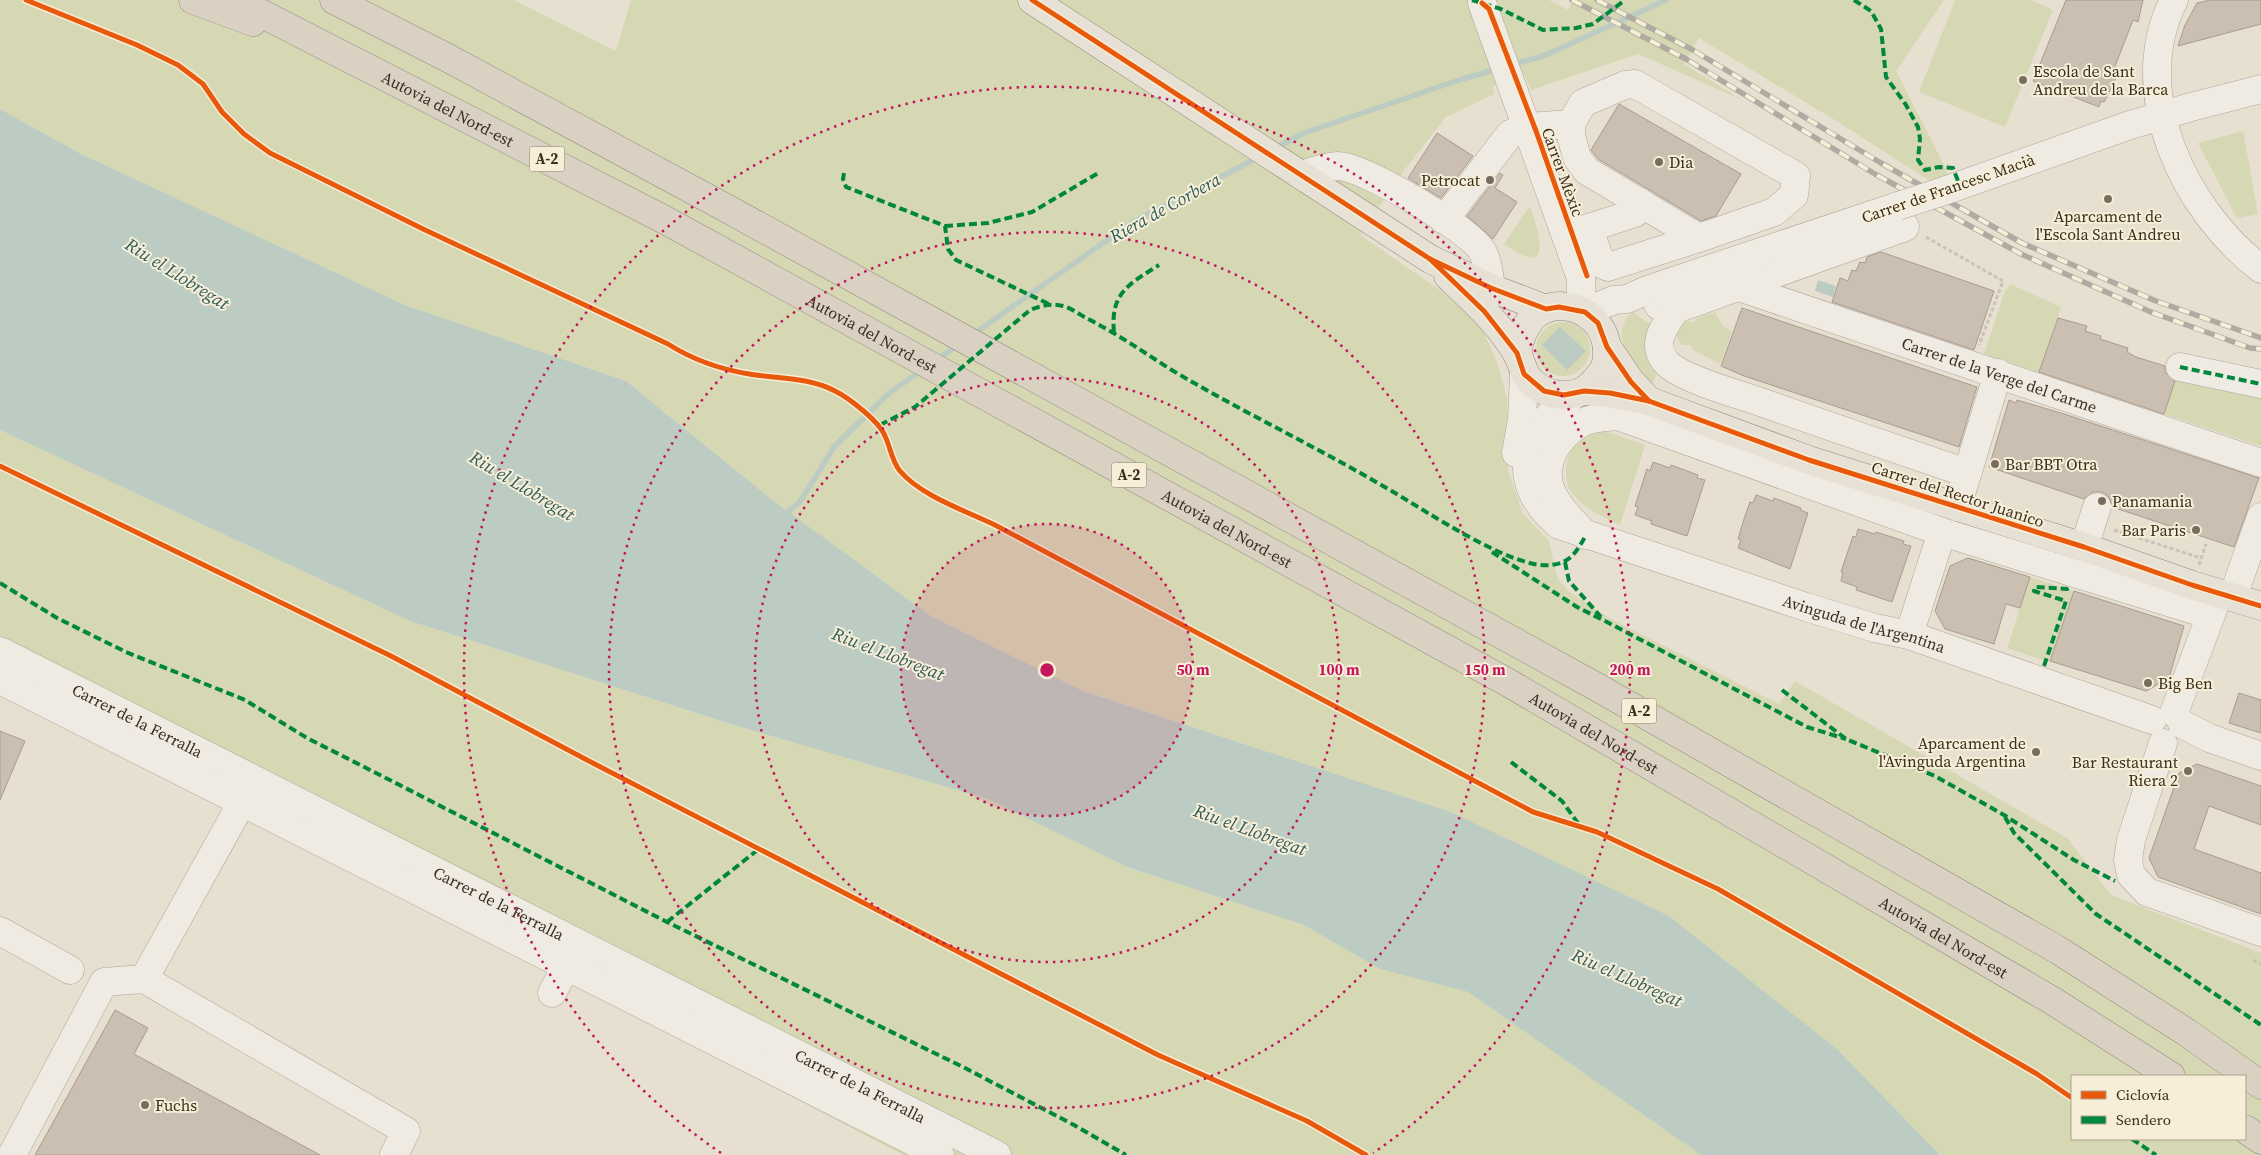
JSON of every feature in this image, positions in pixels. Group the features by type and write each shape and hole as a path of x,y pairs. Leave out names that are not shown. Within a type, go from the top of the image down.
{"highway":[{"path":"193,0 346,57"},
{"name":"Autovia del Nord-est","path":"235,0 656,215 1507,682 2052,1001 2169,1075"},
{"name":"A-2","path":"334,0 446,57 726,208 1595,686 2058,950 2186,1032 2261,1085"},
{"path":"2246,1130 2261,1140"}],"main road":[{"path":"1032,0 1430,259 1491,288 1568,309 1598,323 1606,342 1606,365 1602,373 1592,386 1580,392 1564,395 1544,391 1520,364 1484,311 1430,259"},
{"path":"1520,364 1521,335 1528,323 1538,313 1568,309"},
{"name":"Carrer del Rector Juanico","path":"1606,342 1630,382 1649,401"},
{"name":"Carrer del Rector Juanico","path":"1580,392 1610,393 1649,401 1809,460 2084,547 2221,601 2261,606"}],"street":[{"path":"2174,0 2159,38 2156,59 2156,87 2161,115 2180,168 2201,206 2244,255 2261,269"},
{"path":"1482,3 1528,126 1575,238 1581,278 1568,309"},
{"path":"1575,238 1602,264 1608,267 1699,238 1774,212 1794,196 1796,176 1635,84 1625,85 1583,103 1571,124 1571,135 1577,158 1587,171 1699,238"},
{"name":"Carrer de Francesc Macià","path":"1676,309 1736,286 1901,216 1947,190 2161,115 2261,89"},
{"path":"1444,220 1510,134 1528,126 1571,124"},
{"path":"1294,171 1336,166 1354,168 1403,194 1466,234 1481,248 1488,268 1491,288"},
{"path":"1575,238 1635,212 1640,202"},
{"name":"Carrer de Francesc Macià","path":"1568,309 1632,297 1901,216"},
{"name":"Carrer de la Verge del Carme","path":"1736,286 2261,463"},
{"path":"1606,342 1617,312 1632,297 1676,309"},
{"name":"Carrer del Rector Juanico","path":"1676,309 1663,326 1658,338 1662,354 1669,365 1712,385 1967,473"},
{"name":"Avinguda de l'Argentina","path":"1520,364 1522,420 1516,454 1520,492 1538,521 1550,531 1568,538 1579,530"},
{"path":"2180,367 2261,384"},
{"path":"1957,507 1998,373"},
{"name":"Avinguda de l'Argentina","path":"1580,392 1557,408 1539,427 1528,445 1526,468 1530,489 1537,502 1559,525 1579,530 1806,607 1875,628 1909,635 2261,756"},
{"name":"Carrer del Rector Juanico","path":"1579,530 1560,506 1552,491 1547,474 1553,451 1556,444 1584,422 1597,418 1618,416 1942,532 2221,601"},
{"path":"2084,547 2098,507"},
{"path":"2261,517 2221,601 2168,725 2131,840 2128,860 2131,875 2147,892 2261,932"},
{"path":"1909,635 1942,532"},
{"name":"Carrer de la Ferralla","path":"0,651 249,791 573,955 938,1148 989,1153"},
{"name":"Carrer de la Ferralla","path":"0,680 249,791"},
{"path":"144,979 249,791"},
{"path":"0,932 70,970"},
{"path":"552,993 573,955"},
{"path":"12,1155 104,982 144,979 406,1131 394,1155"}],"path":[{"path":"1901,216 1916,231 2002,281 1976,354"},
{"path":"2197,570 2206,544"},
{"path":"2253,960 2261,964"}],"green space":[{"path":"0,0 514,0 616,51 631,0 1549,0 1568,10 1574,0 1944,0 1896,71 1943,163 1958,199 1838,122 1699,38 1684,64 1742,100 1638,54 1531,90 1525,75 1493,86 1494,94 1446,117 1402,173 1360,235 1476,315 1497,362 1507,399 1508,470 1523,514 1549,541 1557,577 1568,591 1609,618 1779,704 1795,681 2067,838 2111,895 2261,953 2261,1155 1940,1155 1838,1050 1668,916 1451,812 1083,691 931,616 771,499 626,381 405,305 81,154 0,109"},
{"path":"1955,0 2031,0 2053,10 2005,127 1919,92"},
{"path":"2243,131 2258,214 2237,218 2198,143"},
{"path":"1530,206 1537,230 1540,250 1537,256 1531,258 1520,254 1504,244"},
{"path":"2010,284 2061,307 2039,373 1984,354 2004,293"},
{"path":"1632,312 1658,329 1663,362 1650,388 1631,361 1622,341 1622,331 1625,322"},
{"path":"1715,312 1722,325 1732,332 1720,364 1693,350 1691,345 1683,345 1677,337 1678,328 1684,322 1694,322 1696,318"},
{"path":"1563,322 1573,324 1582,330 1588,339 1590,349 1588,359 1582,368 1573,374 1563,376 1553,374 1544,368 1538,359 1536,349 1538,339 1544,330 1553,324"},
{"path":"2178,371 2261,388 2261,446 2164,414"},
{"path":"0,430 410,621 737,726 988,799 1127,867 1304,925 1380,969 1468,992 1701,1155 903,1155 551,971 0,693"},
{"path":"1608,432 1645,445 1620,525 1601,516 1582,503 1572,493 1566,473 1568,458 1579,440 1589,434"},
{"path":"2030,577 2074,591 2049,662 2007,648"}],"water":[{"name":"Riu el Llobregat","path":"0,109 81,154 405,305 626,381 771,499 931,616 1083,691 1451,812 1669,916 1838,1050 1940,1155 1701,1155 1468,992 1380,969 1304,925 1127,867 988,799 737,726 410,621 0,430"},
{"path":"1818,280 1836,286 1833,297 1815,291"},
{"path":"1560,327 1586,351 1567,370 1542,345"}],"building":[{"path":"2066,0 2143,0 2138,22 2133,20 2114,69 2119,72 2104,102 2101,101 2099,107 2033,81"},
{"path":"2210,0 2261,0 2261,24 2178,46 2185,25 2197,3"},
{"name":"Dia","path":"1619,104 1741,174 1716,216 1701,221 1598,159 1591,150"},
{"path":"1437,133 1473,156 1441,198 1408,178"},
{"path":"1500,173 1503,175 1495,188 1517,202 1493,239 1467,216"},
{"path":"1881,252 1994,291 1974,350 1832,302 1840,278 1848,281 1852,270 1856,271 1860,262 1865,263 1867,257"},
{"path":"1742,308 1977,387 1959,447 1744,376 1721,366"},
{"path":"2058,318 2087,326 2085,331 2101,336 2100,339 2128,348 2127,352 2136,357 2165,366 2165,372 2175,381 2164,414 2039,372"},
{"path":"2009,400 2016,403 2017,400 2064,414 2259,478 2234,547 2112,507 2109,497 2102,492 2093,492 2084,499 1989,467"},
{"path":"1653,462 1670,468 1671,465 1698,475 1697,478 1705,480 1687,536 1651,524 1652,521 1635,515 1638,507 1635,506 1647,469 1650,471"},
{"path":"1756,495 1773,501 1774,498 1801,508 1800,510 1808,513 1790,569 1738,548 1741,540 1738,539 1744,519 1750,502 1753,503"},
{"path":"1858,529 1875,534 1876,532 1904,541 1903,544 1911,546 1892,602 1856,590 1857,587 1841,581 1843,573 1841,572 1853,536 1856,537"},
{"path":"1968,558 2030,577 2020,608 2006,604 1994,644 1945,629 1935,611 1950,566"},
{"path":"2074,591 2184,626 2169,678 2146,691 2050,661"},
{"path":"2239,693 2261,700 2261,733 2229,723"},
{"path":"0,731 25,741 0,800"},
{"path":"2197,764 2261,786 2261,825 2209,806 2194,849 2261,873 2261,914 2158,877 2149,858 2179,773"},
{"name":"Fuchs","path":"115,1010 148,1028 134,1054 320,1155 35,1155"}],"waterway":[{"name":"Riera de Corbera","path":"1511,65 1546,55 1666,0"},
{"name":"Riera de Corbera","path":"1276,148 1304,133 1462,79 1497,69"},
{"name":"Riera de Corbera","path":"972,335 1133,222 1259,157"},
{"name":"Riera de Corbera","path":"937,359 959,345"},
{"name":"Riera de Corbera","path":"783,516 800,502 834,447 889,393 922,370"}],"railway":[{"path":"1572,0 1686,59 1875,174 2021,254 2151,312 2250,348 2261,349"},
{"path":"1597,0 1691,49 1881,163 2022,243 2156,301 2261,338"}],"marked path":[{"path":"1472,0 1501,9 1543,30 1576,28 1593,24 1625,0"},
{"path":"1854,0 1871,11 1881,29 1886,77 1906,105 1918,127 1920,139 1918,160 1925,170 1939,167 1953,168 1960,186"},
{"path":"945,226 988,223 1032,212 1100,172"},
{"path":"844,173 843,179 846,187 945,226 948,249 956,260 1051,305"},
{"path":"1114,332 1115,308 1124,291 1159,265"},
{"path":"880,425 915,407 1030,310 1046,305 1059,305 1075,311 1226,401 1339,461 1494,550 1535,564 1558,564 1573,555 1586,535"},
{"path":"2180,367 2261,384"},
{"path":"1492,552 1577,607 1807,727 1846,739"},
{"path":"1565,562 1569,581 1601,617"},
{"path":"0,583 57,618 126,652 245,700 307,738 667,922 963,1067 1074,1125 1126,1155"},
{"path":"2044,666 2066,601 2034,591 2035,587 2067,589 2071,587"},
{"path":"1782,690 1846,739 1935,776 2004,815 2074,860 2115,881"},
{"path":"1511,762 1562,801 1580,826"},
{"path":"2005,817 2014,833 2096,914 2261,1025"},
{"path":"667,922 760,848"},
{"path":"2134,1140 2156,1155"}],"cycle path":[{"path":"26,0 137,45 178,65 203,84 222,112 244,134 270,153 423,229 707,363 749,374 815,383 835,391 855,404 877,424 885,436 900,471 909,480 932,495 995,525 1533,812 1597,832 1718,889 2037,1074 2071,1097"},
{"path":"1032,0 1430,259 1491,288 1546,309 1559,307 1585,312 1598,323 1607,347 1631,382 1649,401"},
{"name":"Carrer Mèxic","path":"1482,3 1489,9 1536,131 1587,276"},
{"path":"1430,259 1484,311 1517,353 1524,374 1544,391 1564,395 1584,391 1610,393 1649,401 1809,460 2084,547 2192,585 2261,606"},
{"path":"0,466 391,656 587,760 1158,1055 1307,1121 1366,1155"}],"place":[{"name":"Escola de Sant Andreu de la Barca","path":"2023,80"},
{"name":"Dia","path":"1659,162"},
{"name":"Petrocat","path":"1490,180"},
{"name":"Aparcament de l'Escola Sant Andreu","path":"2108,199"},
{"name":"Bar BBT Otra","path":"1995,464"},
{"name":"Panamania","path":"2102,501"},
{"name":"Bar Paris","path":"2196,530"},
{"name":"Big Ben","path":"2148,683"},
{"name":"Aparcament de l'Avinguda Argentina","path":"2036,752"},
{"name":"Bar Restaurant Riera 2","path":"2188,771"},
{"name":"Fuchs","path":"145,1105"}]}
